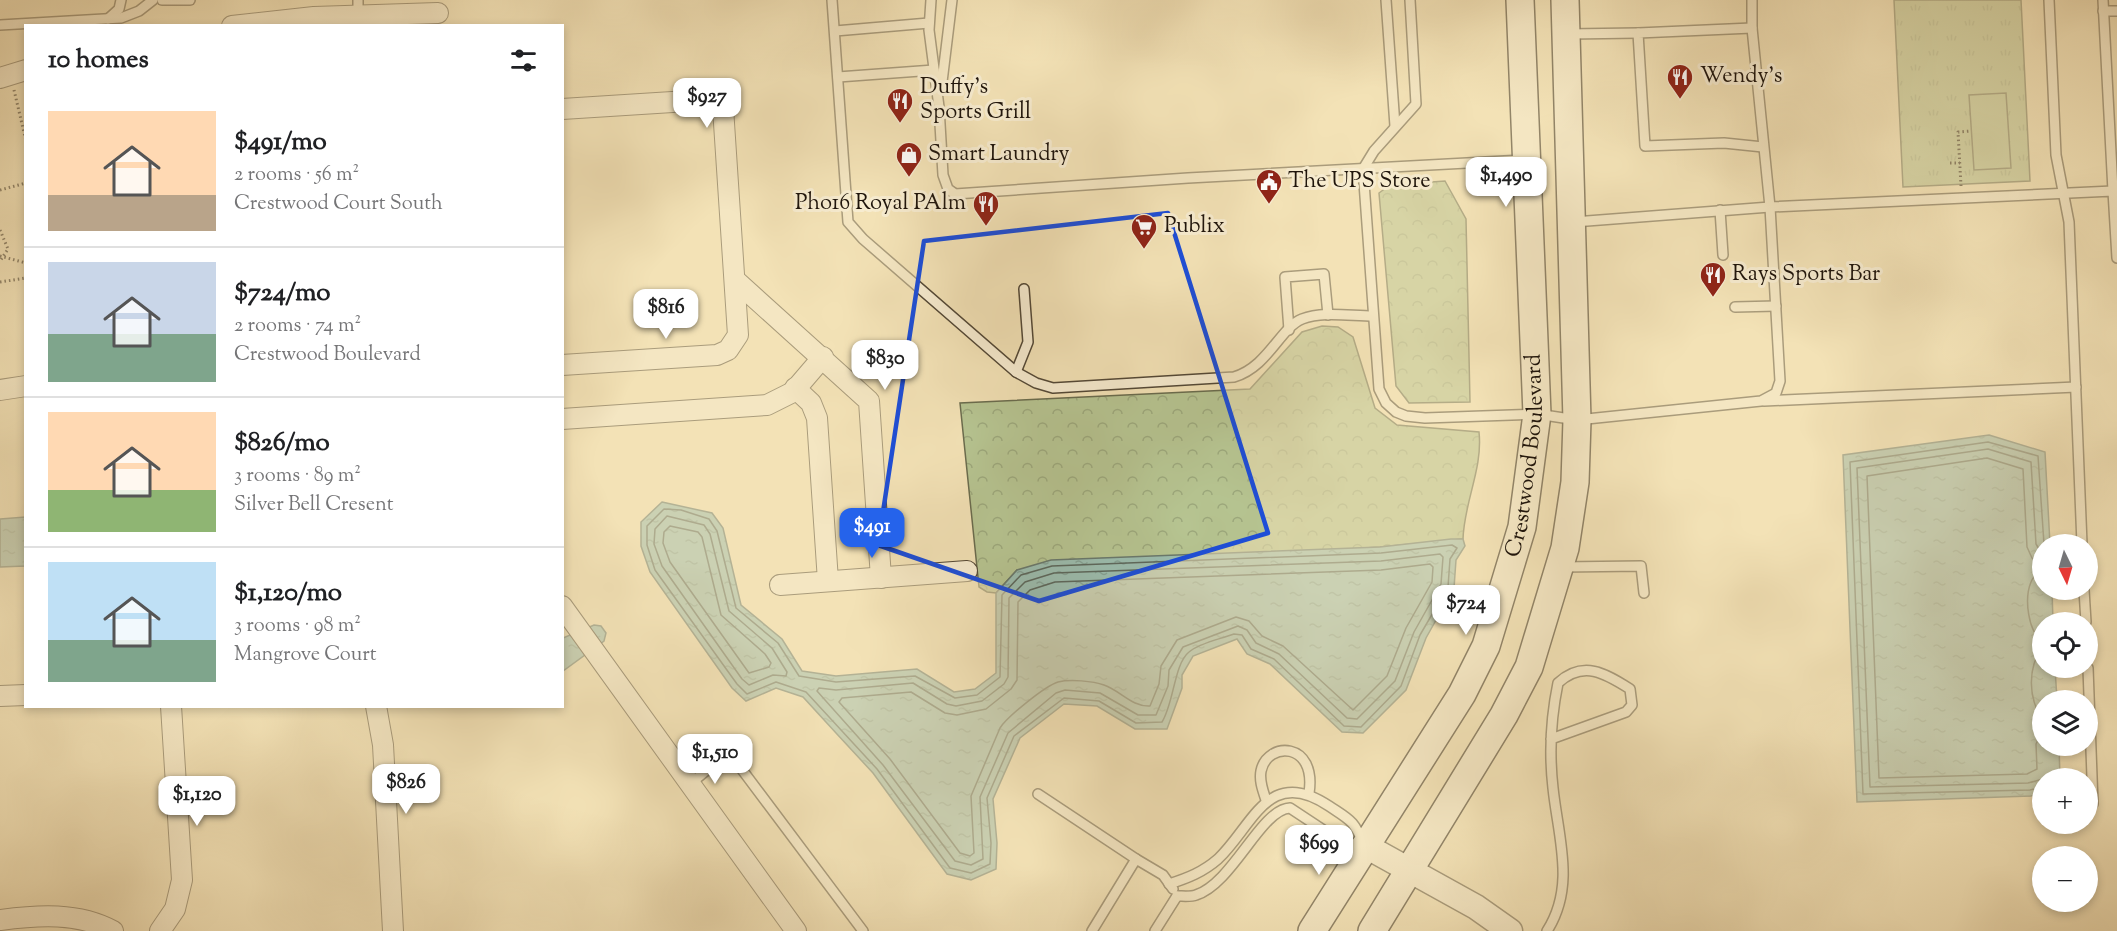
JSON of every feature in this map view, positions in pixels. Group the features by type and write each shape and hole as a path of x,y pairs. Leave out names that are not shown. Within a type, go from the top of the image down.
{"main road":[{"name":"Crestwood Boulevard","path":"1312,931 1364,845 1462,694 1486,646 1522,527 1537,414 1520,0"},
{"name":"Crestwood Boulevard","path":"1372,931 1504,715 1529,667 1560,567 1575,482 1577,420 1565,0"}],"street":[{"path":"250,24 359,14 438,13"},
{"path":"7,84 24,71"},
{"path":"564,109 704,100 719,104 725,115 738,335 728,350 717,355 564,365"},
{"path":"735,280 823,357 869,401 881,578"},
{"path":"564,419 767,405 795,388 823,357"},
{"path":"0,390 24,386"},
{"path":"795,388 811,403 817,418 828,582"},
{"path":"780,585 967,572"},
{"path":"567,612 796,931"},
{"path":"0,696 24,695"},
{"path":"160,931 175,909 182,880 171,708"},
{"path":"376,708 383,745 393,931"},
{"path":"1364,845 1476,907 1510,931"},
{"path":"0,920 32,916 60,917 84,920 113,931"}],"lane":[{"path":"108,19 119,9 121,0"},
{"path":"0,25 121,18 139,12 153,0"},
{"path":"162,0 190,0"},
{"path":"832,0 845,211 852,229 1016,372 1036,383 1053,388 1234,377 1252,369 1299,320 1328,315 1373,315"},
{"path":"931,0 929,23 939,107 943,175 948,189 955,194 1526,160"},
{"path":"939,107 944,48 952,0"},
{"path":"1386,0 1395,126"},
{"path":"1410,0 1416,104 1374,151 1363,169 1379,389 1386,403 1396,412 1406,416 1425,418 1537,414 1577,420 1761,401 2076,387"},
{"path":"1752,0 1752,28 1770,207 1780,381 1776,393 1761,401"},
{"path":"2049,0 2056,155 2069,222 2082,534"},
{"path":"2103,0 2114,155 2117,258"},
{"path":"2103,11 2117,11"},
{"path":"835,31 929,23"},
{"path":"1566,34 1752,28"},
{"path":"1638,33 1645,146 1724,143 1763,147"},
{"path":"838,77 934,70"},
{"path":"1572,222 1770,207 2115,191"},
{"path":"1720,210 1723,255"},
{"path":"1289,330 1285,277 1324,274 1328,315"},
{"path":"1016,372 1028,342 1024,290"},
{"path":"1735,307 1776,306"},
{"path":"1560,567 1641,566 1644,593"},
{"path":"1547,931 1560,908 1564,878 1553,788 1551,740 1551,720 1558,683 1578,669 1592,670 1630,689 1632,705 1626,712 1551,740"},
{"path":"2088,678 2092,768"},
{"path":"1266,800 1260,773 1269,757 1280,751 1289,751 1301,756 1307,763 1311,779 1309,794"},
{"path":"691,783 718,761 737,763 862,931"},
{"path":"1169,884 1199,874 1215,861 1266,800 1287,794 1309,794 1356,824 1364,845 1343,843 1290,808 1283,808 1270,816 1225,874 1196,895 1177,896"},
{"path":"1038,795 1163,875 1177,896"},
{"path":"1092,931 1136,859"},
{"path":"1215,861 1225,874"},
{"path":"1155,931 1177,896"}],"path":[{"path":"7,84 24,135"},
{"path":"1962,197 1958,132 1971,131"},
{"path":"1950,163 1960,163"},
{"path":"0,190 24,184"},
{"path":"0,230 8,249 0,261"},
{"path":"2,257 24,262"},
{"path":"0,282 24,278"}],"highlighted area":[{"path":"1168,213 1268,533 1039,601 878,545 924,241"}],"green space":[{"path":"1894,0 2021,0 2030,181 1903,187"},
{"path":"2006,93 2011,168 1974,170 1969,95"},
{"path":"1445,181 1466,219 1470,402 1409,403 1396,386 1379,193 1390,185"},
{"path":"1322,326 1338,327 1353,337 1375,408 1397,425 1479,432 1480,446 1466,512 1463,539 1380,547 1017,570 996,593 987,592 979,587 960,403 1250,389 1302,332"}],"water":[{"path":"1989,435 2045,452 2049,534 2032,534 2032,600 2052,600 2053,612 2032,612 2032,678 2056,678 2056,690 2032,690 2032,756 2059,756 2060,768 2032,768 2032,796 1857,802 1843,455"},
{"path":"662,502 712,513 723,528 741,605 782,639 802,671 836,676 917,669 954,692 975,689 996,673 996,593 1017,570 1051,560 1380,547 1451,539 1463,539 1465,546 1456,560 1454,588 1426,638 1406,690 1363,733 1342,732 1270,664 1247,654 1237,639 1193,656 1182,675 1182,688 1167,729 1135,729 1097,706 1064,704 1020,738 993,799 997,843 996,869 971,880 947,874 873,773 803,697 776,688 746,701 732,688 650,572 641,546 641,522"},
{"path":"24,517 24,566 0,567 0,519"},
{"path":"594,625 601,626 606,633 604,641 564,670 564,638"}],"place":[{"name":"Wendy's","path":"1680,100"},
{"name":"Duffy's Sports Grill","path":"900,124"},
{"name":"Smart Laundry","path":"909,178"},
{"name":"The UPS Store","path":"1269,205"},
{"name":"Pho16 Royal PAlm","path":"986,227"},
{"name":"Publix","path":"1144,250"},
{"name":"Rays Sports Bar","path":"1713,298"}]}
